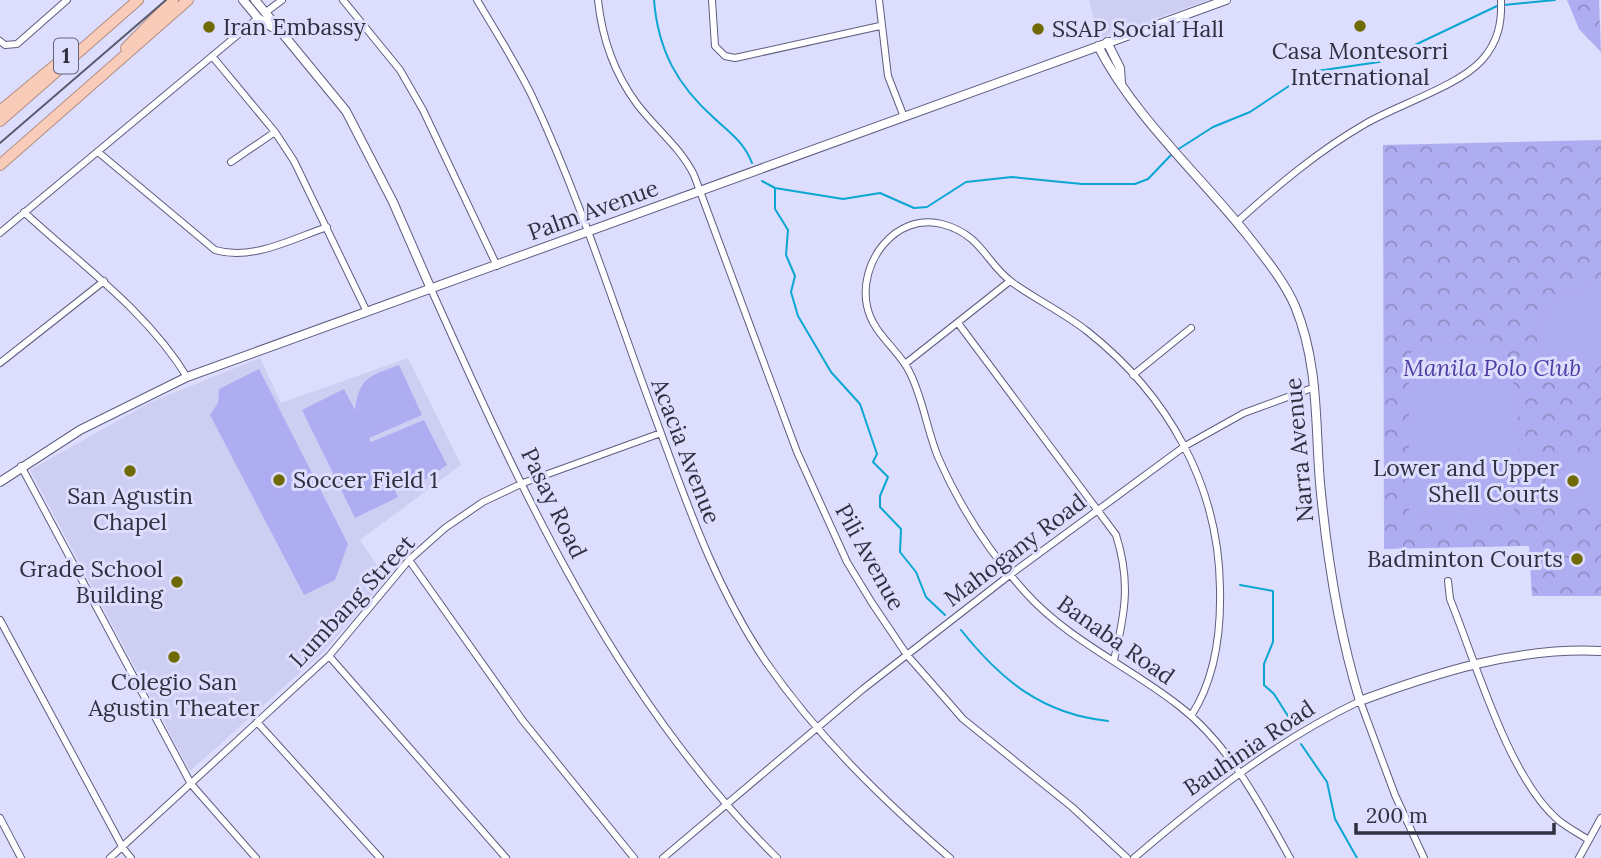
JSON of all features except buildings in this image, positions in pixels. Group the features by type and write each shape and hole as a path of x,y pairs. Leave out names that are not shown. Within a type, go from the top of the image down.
{"highway":[{"name":"1","path":"0,111 132,0"},
{"name":"1","path":"0,121 138,0"},
{"path":"45,84 99,44 147,0"},
{"path":"104,75 137,36 173,0"},
{"name":"1","path":"0,165 188,0"},
{"name":"1","path":"0,157 110,63"}],"street":[{"path":"0,41 5,45 17,44 67,0"},
{"name":"Pasay Road","path":"243,0 258,18 278,31"},
{"name":"Pasay Road","path":"255,0 342,107 355,129 393,202 431,289 583,603 666,728 726,802 777,858"},
{"path":"266,12 282,0"},
{"path":"343,0 400,70 423,110 497,266"},
{"name":"Acacia Avenue","path":"477,0 532,97 588,232 691,518 740,619 766,662 818,727 883,800 950,858"},
{"name":"Pili Avenue","path":"598,0 607,47 623,82 638,104 685,157 701,192 808,476 847,562 907,655 963,719 1072,807 1127,858"},
{"path":"712,0 715,47 724,56 735,58 880,26"},
{"path":"879,0 888,76 904,117"},
{"name":"Palm Avenue","path":"0,482 80,430 187,377 701,192 1214,2 1226,0"},
{"path":"1237,222 1328,146 1366,123 1463,75 1481,62 1499,32 1501,0"},
{"path":"0,233 258,18"},
{"name":"Narra Avenue","path":"1107,42 1120,68 1122,86"},
{"name":"Narra Avenue","path":"1098,46 1122,86 1237,222 1289,293 1305,333 1315,387 1328,557 1338,620 1360,701 1395,795 1424,858"},
{"path":"212,56 275,132 294,161 367,312"},
{"path":"231,162 275,132"},
{"path":"98,152 215,250 230,254 250,253 327,226"},
{"path":"24,212 104,281 161,337 187,377"},
{"name":"Banaba Road","path":"1010,281 985,250 958,229 923,221 897,230 879,250 873,263 866,296 872,322 911,374 939,458 952,485 971,520 1011,574 1060,626 1114,660 1191,716 1240,774 1290,858"},
{"path":"0,363 104,281"},
{"path":"905,364 1010,281 1088,332 1133,374 1185,446 1205,488 1220,552 1220,630 1209,678 1191,716"},
{"path":"957,323 1099,508 1116,535 1127,577 1125,615 1114,660"},
{"path":"1133,374 1191,328"},
{"name":"Mahogany Road","path":"663,858 726,802 907,655 1099,508 1185,446 1231,419 1315,387"},
{"name":"Lumbang Street","path":"110,858 329,656 409,560 461,516 523,483 661,433"},
{"path":"21,466 191,784 256,858"},
{"path":"409,560 523,721 634,858"},
{"path":"1448,581 1450,598 1513,755 1534,791 1557,819 1589,840"},
{"path":"0,620 123,848 131,858"},
{"name":"Bauhinia Road","path":"1133,858 1240,774 1299,733 1360,701 1476,663 1545,651 1601,651"},
{"path":"329,656 506,858"},
{"path":"257,722 380,858"},
{"path":"0,818 21,858"},
{"path":"1579,858 1601,818"}],"shaded area":[{"path":"1089,0 1209,0 1098,39"},
{"path":"260,358 281,403 408,358 461,465 360,540 386,579 323,652 190,771 30,470 151,402"}],"green space":[{"path":"1567,0 1599,0 1601,52 1579,29"},
{"name":"Manila Polo Club","path":"1601,140 1601,596 1532,596 1529,546 1384,549 1383,145"},
{"path":"1601,285 1601,361 1542,360 1537,332 1545,312 1570,292"},
{"path":"1478,339 1491,343 1501,351 1514,385 1519,456 1512,517 1409,516 1409,354 1425,343"},
{"path":"399,365 422,415 369,438 371,442 424,420 447,465 427,479 412,485 405,486 390,480 398,497 355,518 302,410 344,389 355,410 363,384 373,375"},
{"name":"Soccer Field 1","path":"259,369 348,544 335,580 304,595 210,415 218,403 219,389"},
{"name":"Lower and Upper Shell Courts","path":"1546,459 1601,459 1601,504 1546,504"}],"waterway":[{"path":"654,0 665,51 680,79 701,106 741,143 752,163"},
{"path":"1504,5 1555,0"},
{"path":"1177,150 1213,127 1250,112 1310,72 1379,62 1497,6"},
{"path":"762,181 775,188 843,199 880,193 914,208 927,207 966,182 1012,177 1082,184 1135,184 1148,179 1171,155"},
{"path":"775,188 775,209 788,230 786,255 795,276 791,292 798,316 831,372 860,404 877,454 873,462 888,477 880,496 880,507 901,529 900,552 916,572 926,597 945,615"},
{"path":"1240,585 1273,591 1273,642 1264,664 1264,685 1274,694 1293,724"},
{"path":"961,630 992,664 1025,692 1063,711 1108,721"},
{"path":"1301,744 1327,782 1335,819 1357,858"}],"tram line":[{"path":"0,143 166,0"}],"place":[{"name":"Casa Montesorri International","path":"1360,26"},
{"name":"Iran Embassy","path":"209,27"},
{"name":"SSAP Social Hall","path":"1038,29"},
{"name":"San Agustin Chapel","path":"130,471"},
{"name":"Soccer Field 1","path":"279,480"},
{"name":"Lower and Upper Shell Courts","path":"1573,481"},
{"name":"Badminton Courts","path":"1577,559"},
{"name":"Grade School Building","path":"177,582"},
{"name":"Colegio San Agustin Theater","path":"174,657"}]}
